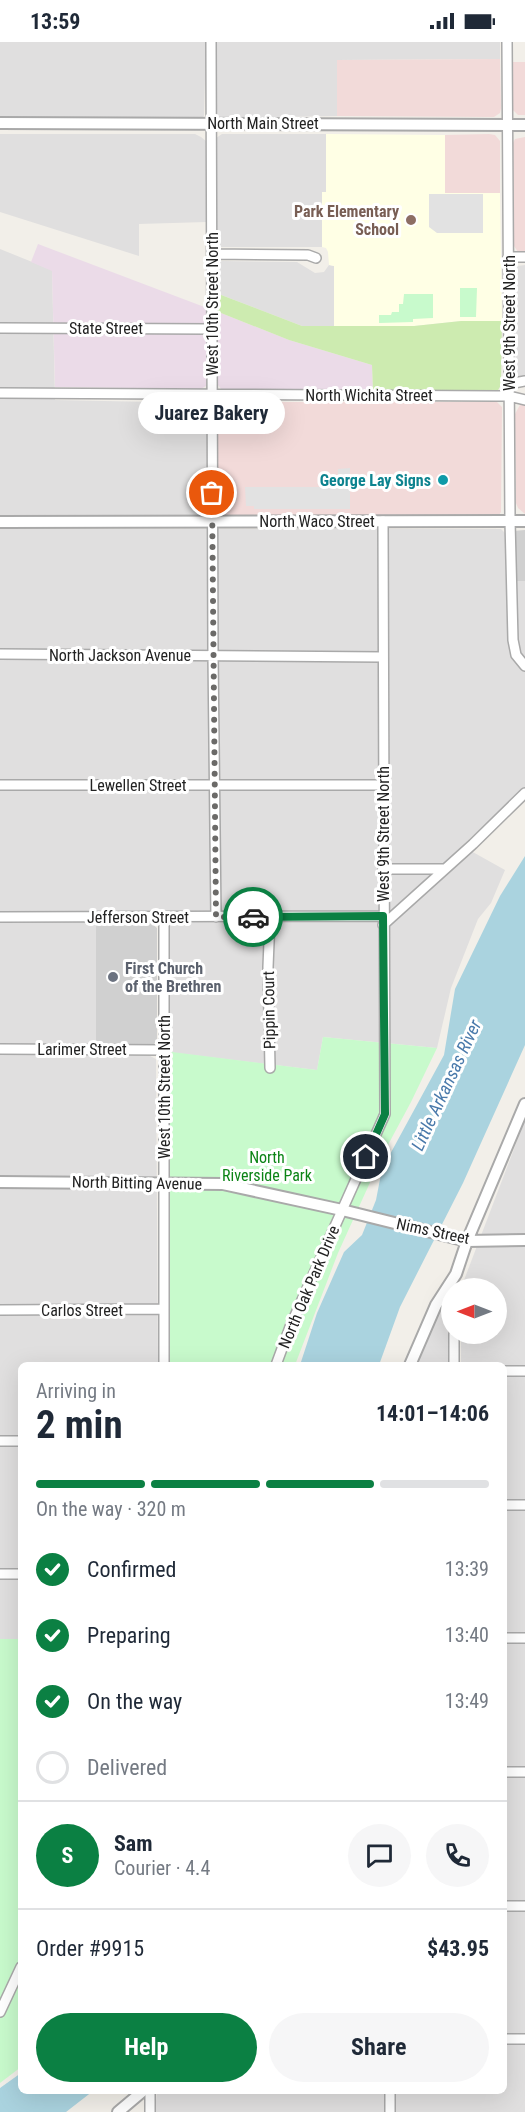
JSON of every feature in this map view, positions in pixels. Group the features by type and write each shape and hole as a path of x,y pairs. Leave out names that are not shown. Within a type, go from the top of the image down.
{"street":[{"name":"West 10th Street North","path":"211,42 216,917"},
{"name":"West 9th Street North","path":"507,42 510,521 513,640 516,655 525,666"},
{"name":"North Main Street","path":"0,123 525,125"},
{"path":"212,254 308,255 316,258"},
{"path":"508,257 525,257"},
{"name":"State Street","path":"0,328 212,329"},
{"path":"509,384 525,381"},
{"name":"North Wichita Street","path":"0,393 509,396 525,400"},
{"name":"West 9th Street North","path":"342,1210 385,1114 383,521"},
{"name":"North Waco Street","path":"0,522 525,521"},
{"name":"North Jackson Avenue","path":"0,654 383,657"},
{"name":"Lewellen Street","path":"0,785 383,785"},
{"path":"383,920 445,869 525,793"},
{"path":"383,869 445,869"},
{"name":"Jefferson Street","path":"0,916 270,917 383,920"},
{"name":"West 10th Street North","path":"164,917 164,1362"},
{"name":"Pippin Court","path":"270,917 268,968 270,1068"},
{"name":"Larimer Street","path":"0,1049 164,1050"},
{"path":"456,1278 467,1241 524,1106"},
{"name":"North Bitting Avenue","path":"0,1182 223,1184 342,1210"},
{"name":"Nims Street","path":"342,1210 467,1241 525,1240"},
{"name":"North Oak Park Drive","path":"277,1362 290,1327 342,1210"},
{"path":"411,1362 436,1305 456,1274"},
{"name":"Carlos Street","path":"0,1310 164,1309"},
{"path":"454,1344 454,1362"},
{"path":"507,1371 525,1371"},
{"path":"0,1441 18,1441"},
{"path":"507,1505 525,1505"},
{"path":"0,1574 18,1574"},
{"path":"507,1638 525,1638"},
{"path":"507,1772 525,1772"},
{"path":"507,1906 525,1906"},
{"path":"0,2012 18,1973"},
{"path":"507,2039 525,2039"},
{"path":"118,2112 139,2094"},
{"path":"150,2094 150,2112"},
{"path":"390,2094 390,2112"}],"shaded area":[{"path":"0,42 206,42 204,116 201,118 0,118"},
{"path":"215,42 500,42 500,59 337,60 337,116 219,118 215,113"},
{"path":"500,59 501,108 500,113 494,117 337,116 337,60"},
{"path":"512,62 525,62 525,115 518,115 512,109"},
{"path":"0,134 195,134 206,141 206,222 139,224 139,256 0,212"},
{"path":"222,134 326,134 326,192 322,193 322,247 220,247 217,241 216,138"},
{"name":"Park Elementary School","path":"326,134 445,135 445,193 500,193 502,321 461,321 414,326 334,326 334,266 329,265 328,252 322,247 322,192 326,192"},
{"path":"445,135 495,135 500,141 500,193 445,193"},
{"path":"525,137 525,252 518,252 514,246 513,143 515,139"},
{"path":"429,194 483,194 483,233 437,233 429,227"},
{"path":"38,244 207,308 206,386 201,389 55,387 52,271 31,262"},
{"path":"0,249 52,270 55,400 207,404 207,509 202,516 0,516"},
{"path":"222,261 297,262 315,273 324,272 329,265 334,266 334,326 302,326 216,293 216,265"},
{"path":"525,265 525,378 519,378 515,371 515,269 517,266"},
{"path":"216,311 289,340 372,365 373,391 222,390 218,385"},
{"path":"497,402 502,407 501,512 495,516 223,517 219,514 218,509 217,408 219,403"},
{"path":"521,403 525,403 525,514 516,503 515,414"},
{"path":"350,468 350,509 254,509 254,506 246,506 245,487 337,487 338,469"},
{"path":"0,529 501,529 506,534 506,580 525,581 525,787 462,846 505,870 491,903 478,919 451,988 437,1048 323,1037 317,1070 168,1052 167,912 96,913 96,1055 150,1056 156,1059 158,1362 18,1362 18,1639 0,1639"},
{"path":"525,530 525,581 512,581 513,531"},
{"path":"96,923 151,923 157,928 157,1040 154,1044 96,1045"},
{"path":"525,1120 525,2112 155,2112 157,2094 507,2094 507,1362 461,1362 461,1344 507,1344 507,1278 465,1278"},
{"path":"441,1308 441,1344 448,1344 448,1362 418,1362"}],"green space":[{"path":"460,288 477,288 476,317 460,317"},
{"path":"216,293 302,326 414,326 461,321 502,321 501,385 497,392 373,391 372,365 289,340 216,311"},
{"path":"404,294 433,294 433,318 413,319 413,322 379,323 379,315 399,312 399,304 403,304"},
{"name":"North Riverside Park","path":"323,1037 437,1048 382,1156 338,1253 296,1362 166,1362 164,1051 317,1070"},
{"path":"0,1639 18,1639 18,2069 0,2083"}],"water":[{"name":"Little Arkansas River","path":"525,856 525,1045 463,1183 400,1307 380,1362 301,1362 317,1313 344,1252 362,1235 376,1200 382,1169 444,1055 455,989 500,896"},
{"path":"18,2075 18,2094 89,2094 66,2112 0,2112 0,2088"}],"way so far":[{"path":"212,493 216,917 253,917"}],"place":[{"name":"Park Elementary School","path":"411,220"},
{"name":"George Lay Signs","path":"443,480"},
{"name":"Juarez Bakery","path":"212,493"},
{"name":"First Church of the Brethren","path":"113,977"}],"route":[{"path":"253,917 383,916 385,1114 366,1157"}]}
